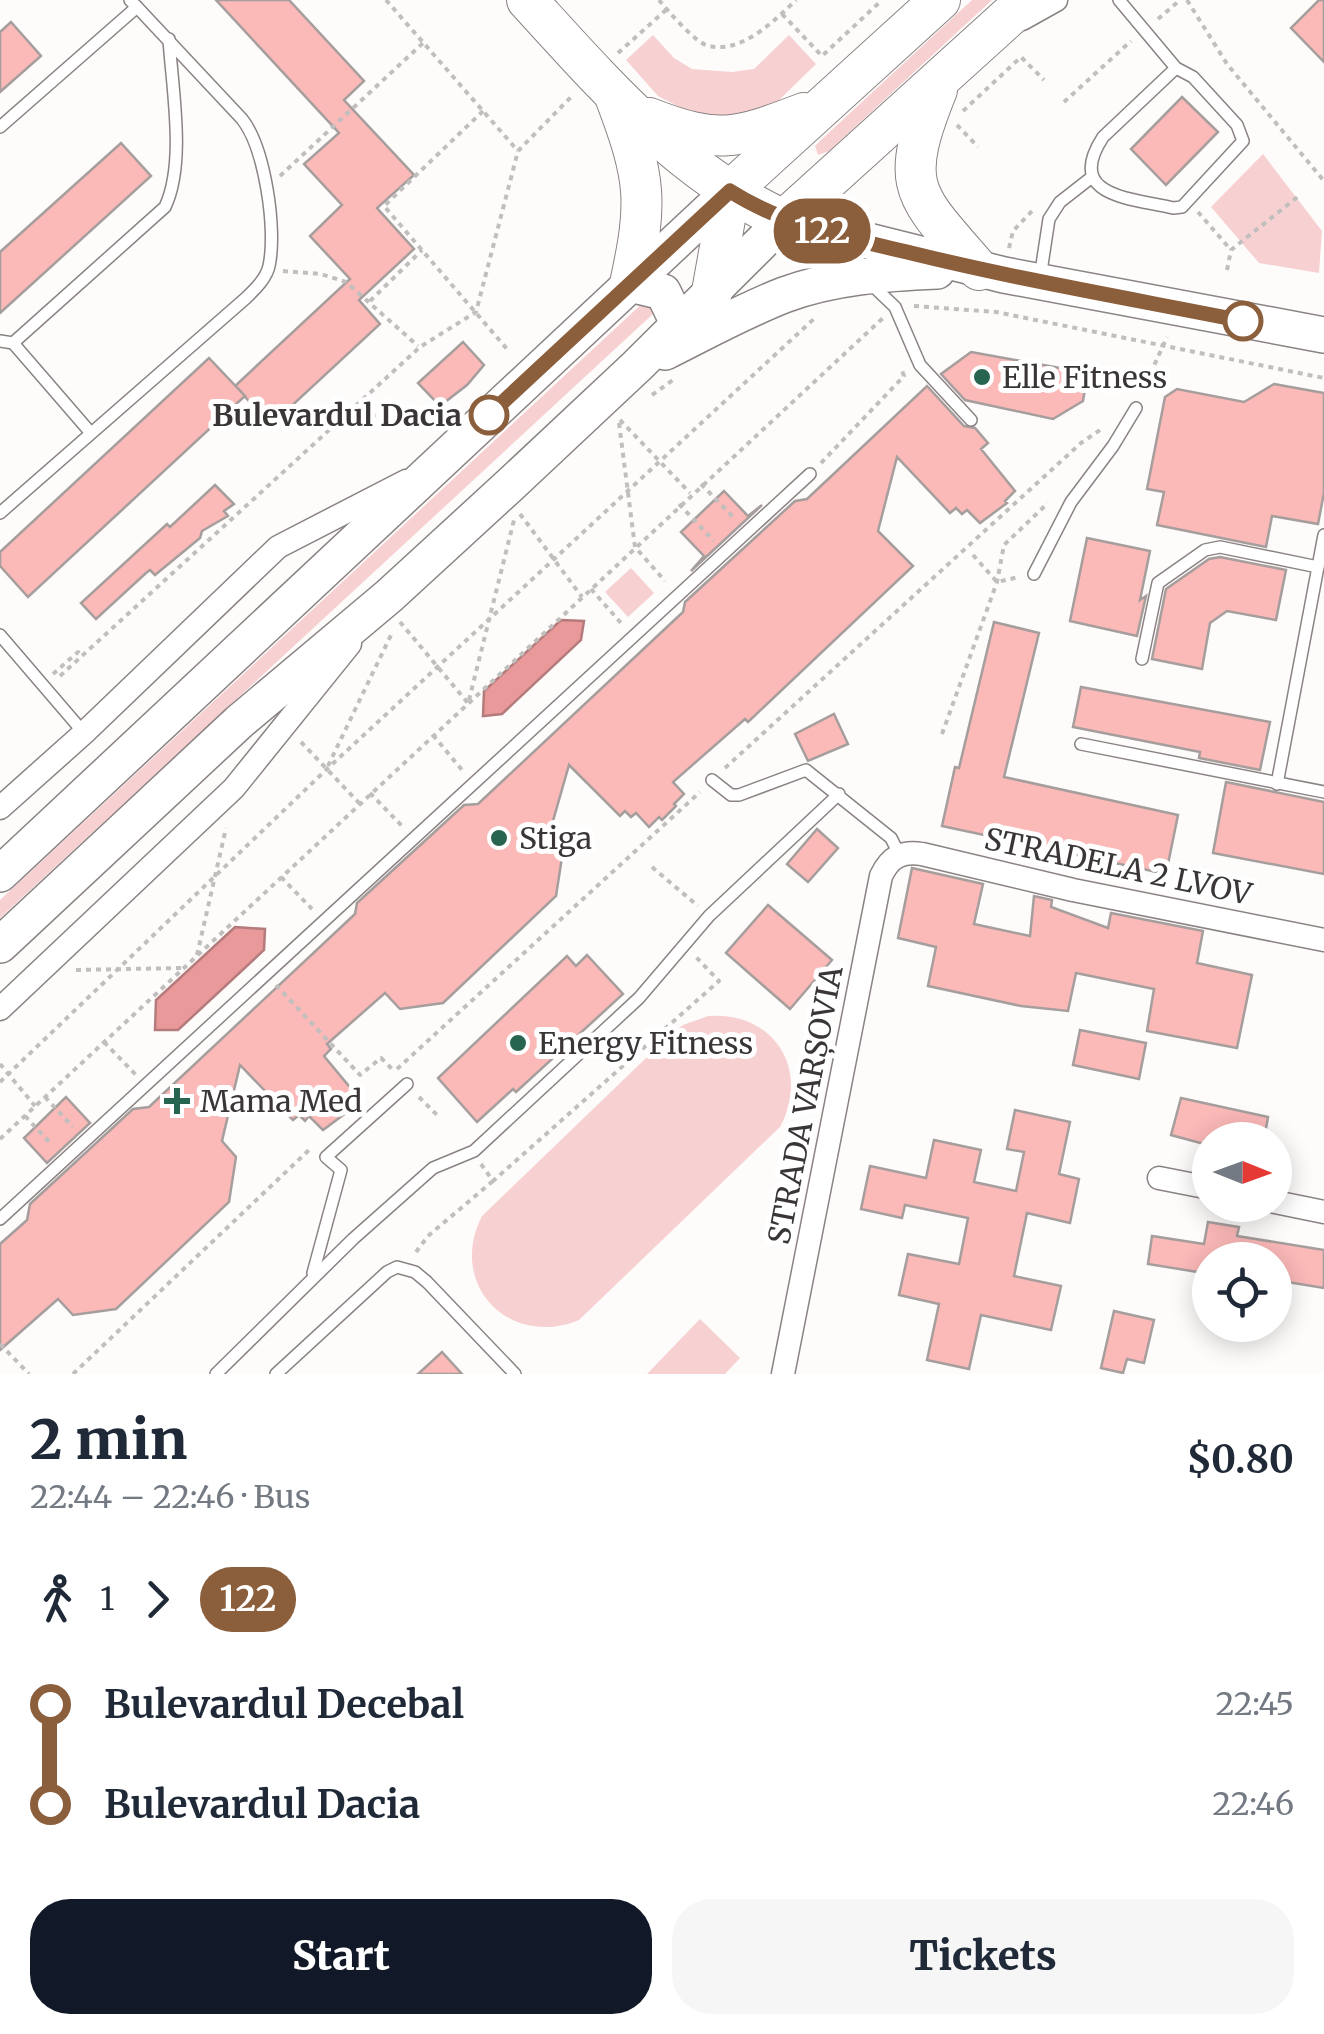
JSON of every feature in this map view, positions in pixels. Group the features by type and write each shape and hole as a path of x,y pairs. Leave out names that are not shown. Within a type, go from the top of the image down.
{"highway":[{"path":"527,0 615,93 705,174 784,220 1027,0"},
{"path":"712,292 730,191 822,106 904,10 940,0"},
{"path":"941,80 916,150 916,185 932,215 980,270"},
{"path":"615,93 682,131 721,138 758,131 822,106"},
{"path":"615,93 643,190 643,223 630,284"}],"main road":[{"path":"0,874 730,191"},
{"path":"644,381 679,325 784,220 980,270 1324,336"},
{"path":"0,945 239,722 644,381 744,311 788,294 863,277 980,270"},
{"path":"630,284 663,292 679,325"}],"street":[{"path":"980,44 1056,0"},
{"path":"0,808 278,548 431,468"},
{"path":"0,1008 234,788 389,596"},
{"name":"STRADELA 2 LVOV","path":"899,854 922,854 1073,890 1324,940"},
{"name":"STRADA VARȘOVIA","path":"784,1374 880,876 888,862 899,854"},
{"path":"1159,1178 1192,1184"},
{"path":"1292,1205 1324,1212"}],"lane":[{"path":"1119,0 1176,68 1193,77 1237,124 1243,141 1182,207 1106,193 1092,177 1090,166 1103,138 1176,68"},
{"path":"0,127 134,4 248,128 261,154 269,270 246,298 0,513"},
{"path":"90,432 7,342 165,206 172,193 176,150 169,39"},
{"path":"1039,282 1050,218 1060,202 1092,177"},
{"path":"895,307 908,272"},
{"path":"863,277 895,307 920,366 970,420"},
{"path":"1034,574 1071,502 1136,408"},
{"path":"0,1219 810,474"},
{"path":"1277,784 1324,535"},
{"path":"1142,659 1158,584 1205,550 1220,547 1318,567"},
{"path":"0,634 84,733"},
{"path":"1081,744 1324,792"},
{"path":"712,780 731,794 739,795 806,770 892,838 899,854"},
{"path":"216,1374 312,1278 433,1168 474,1151 491,1136 639,998 709,916 839,794"},
{"path":"312,1278 341,1170 326,1156 407,1084"},
{"path":"276,1374 397,1267 415,1272 427,1282 515,1374"}],"path":[{"path":"386,0 518,151"},
{"path":"658,0 703,44 725,47 744,42 796,0"},
{"path":"1064,102 1183,0 1227,64 1324,181"},
{"path":"60,676 420,347 476,312 518,151 615,93 667,9"},
{"path":"782,14 825,58 904,10"},
{"path":"266,189 424,43"},
{"path":"978,146 953,121 1022,57 1044,80"},
{"path":"483,111 384,206 507,349"},
{"path":"1227,270 1230,250 1300,195"},
{"path":"1188,201 1230,250"},
{"path":"370,301 422,250"},
{"path":"269,270 320,274 346,282 420,347"},
{"path":"0,1138 895,307 960,307 996,312 1324,378"},
{"path":"0,1082 327,769 824,309 808,314"},
{"path":"880,321 886,335"},
{"path":"385,1080 1081,442 1136,408 1156,357"},
{"path":"810,474 904,376 898,362"},
{"path":"644,381 681,375"},
{"path":"341,419 449,407"},
{"path":"619,418 690,494"},
{"path":"604,432 619,418"},
{"path":"619,418 635,547 677,595"},
{"path":"942,734 998,582 1004,545 1059,493 1092,474"},
{"path":"701,484 747,531"},
{"path":"679,504 725,552"},
{"path":"517,510 582,598"},
{"path":"504,523 517,510"},
{"path":"468,703 517,510"},
{"path":"972,555 998,582"},
{"path":"591,589 634,636"},
{"path":"327,769 398,620 468,703"},
{"path":"42,684 78,652 82,656"},
{"path":"433,735 473,784"},
{"path":"295,736 360,804"},
{"path":"370,793 408,833"},
{"path":"197,956 228,816 214,829"},
{"path":"652,867 709,916"},
{"path":"281,876 323,921"},
{"path":"61,970 182,968"},
{"path":"423,1241 490,1178 719,981 710,970"},
{"path":"265,974 360,1075 381,1058 440,1118"},
{"path":"104,1042 146,1085"},
{"path":"0,1064 35,1106"},
{"path":"45,1097 85,1140"},
{"path":"25,1116 65,1159"},
{"path":"73,1374 314,1145"},
{"path":"0,1344 28,1374"}],"shaded area":[{"path":"972,0 992,0 829,151 818,155 815,146"},
{"path":"653,35 674,58 692,69 754,69 789,35 816,64 773,106 753,114 701,118 658,96 626,60"},
{"path":"1263,154 1322,231 1319,273 1259,263 1211,207"},
{"path":"647,299 654,313 0,918 0,900"},
{"path":"631,568 654,593 628,617 605,592"},
{"path":"561,620 584,621 581,640 502,714 483,716 484,691"},
{"path":"235,927 265,929 264,950 178,1030 155,1030 156,1000"},
{"path":"708,1016 751,1023 780,1048 791,1084 780,1127 579,1320 553,1327 529,1326 508,1318 491,1304 479,1286 473,1265 473,1241 482,1216 672,1033"},
{"path":"700,1319 740,1358 725,1374 647,1374"}],"building":[{"path":"216,0 289,0 364,81 344,100 414,175 377,208 414,249 359,300 380,324 271,425 235,386 350,279 310,236 342,205 304,164 339,133"},
{"path":"1319,0 1324,0 1324,62 1291,28"},
{"path":"11,22 41,56 0,92 0,32"},
{"path":"1182,97 1218,132 1166,185 1131,149"},
{"path":"121,143 151,176 0,313 0,252"},
{"path":"463,342 484,365 467,385 440,406 418,383"},
{"path":"971,352 1088,373 1083,401 1053,419 965,400 941,374"},
{"path":"209,358 245,396 28,597 0,566 0,552"},
{"path":"1274,384 1324,393 1324,493 1318,524 1272,516 1266,547 1157,525 1164,492 1147,489 1165,397 1177,389 1244,402"},
{"path":"927,386 964,426 975,428 988,443 981,449 1015,491 1007,503 980,523 967,510 962,514 956,508 950,513 897,457 878,531 913,566 748,722 745,719 673,782 684,794 662,820 659,817 649,827 636,813 631,817 625,811 620,816 569,765 549,835 563,851 556,896 443,1003 400,1009 385,993 327,1044 331,1049 324,1056 358,1097 348,1107 350,1110 323,1130 309,1116 305,1121 299,1115 293,1120 240,1065 222,1141 236,1157 229,1202 116,1309 73,1315 58,1299 0,1350 0,1244 27,1220 30,1204 133,1109 149,1107 355,914 357,903 464,805 478,804 683,612 685,602 795,501 807,499"},
{"path":"215,485 234,504 224,511 228,516 202,531 200,538 155,575 150,570 146,573 96,619 81,603"},
{"path":"724,491 748,516 762,505 691,571 704,556 681,532"},
{"path":"1087,538 1150,551 1137,636 1070,621"},
{"path":"1220,557 1286,570 1276,620 1227,611 1210,623 1202,669 1152,659 1166,589 1209,559"},
{"path":"994,622 1039,633 1004,777 1178,815 1166,874 942,826"},
{"path":"1081,687 1270,722 1260,770 1199,758 1200,752 1073,727"},
{"path":"834,714 848,744 808,761 795,734"},
{"path":"1226,782 1324,802 1324,874 1213,853"},
{"path":"817,829 838,848 808,882 787,864"},
{"path":"912,868 983,884 974,924 1030,936 1034,896 1052,900 1051,907 1108,928 1111,913 1203,931 1197,963 1252,975 1237,1048 1147,1031 1154,989 1076,973 1068,1011 1021,1006 928,986 936,947 898,938"},
{"path":"768,905 832,960 790,1009 726,953"},
{"path":"587,955 623,994 516,1092 513,1089 477,1122 438,1078 567,956 576,966"},
{"path":"1080,1030 1146,1043 1139,1079 1073,1065"},
{"path":"66,1097 90,1123 47,1163 24,1138"},
{"path":"1181,1098 1268,1117 1267,1122 1192,1122 1192,1141 1171,1135"},
{"path":"1015,1110 1070,1122 1059,1174 1079,1179 1070,1223 1027,1213 1014,1276 1061,1286 1051,1330 981,1315 969,1369 927,1360 939,1304 899,1295 908,1254 959,1264 968,1218 905,1205 902,1218 861,1209 870,1166 926,1178 934,1140 981,1150 974,1182 1016,1191 1024,1152 1007,1149"},
{"path":"1208,1222 1239,1227 1237,1236 1274,1242 1204,1242"},
{"path":"1152,1236 1192,1242 1192,1271 1148,1264"},
{"path":"1292,1245 1324,1250 1324,1288 1292,1283"},
{"path":"1114,1311 1154,1320 1144,1363 1127,1359 1123,1373 1101,1368"},
{"path":"442,1352 462,1374 418,1374"}],"bus line":[{"name":"122","path":"489,415 730,191 784,220 866,242 1004,275 1243,321"}],"place":[{"name":"Elle Fitness","path":"982,377"},
{"name":"Bulevardul Dacia","path":"489,415"},
{"name":"Stiga","path":"499,838"},
{"name":"Energy Fitness","path":"518,1043"},
{"name":"Mama Med","path":"177,1101"}]}
